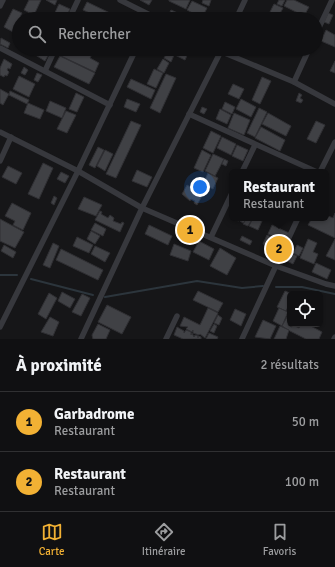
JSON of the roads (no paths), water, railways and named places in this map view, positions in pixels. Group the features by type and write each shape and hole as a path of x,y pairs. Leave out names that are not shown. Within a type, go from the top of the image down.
{"street":[{"path":"0,6 3,0"},
{"path":"72,12 78,0"},
{"path":"120,0 142,12"},
{"path":"239,12 245,0"},
{"path":"323,19 332,0"},
{"path":"0,48 12,54"},
{"path":"16,56 110,105"},
{"path":"45,71 52,56"},
{"path":"0,327 78,171 133,56"},
{"path":"81,339 142,208 216,56"},
{"path":"233,56 294,82 335,104"},
{"path":"294,82 306,56"},
{"path":"189,114 310,169"},
{"path":"0,132 78,171 142,208 276,266 335,286"},
{"path":"0,161 11,137"},
{"path":"322,169 335,142"},
{"path":"243,169 255,145"},
{"path":"211,237 229,199"},
{"path":"242,339 297,221"},
{"path":"166,339 177,316"}],"waterway":[{"path":"0,275 17,275"},
{"path":"31,279 93,295"},
{"path":"105,297 197,281 242,288 263,286"},
{"path":"276,287 302,287 335,294"}],"place":[{"name":"Garbadrome","path":"190,230"},
{"name":"Restaurant","path":"279,249"}]}
